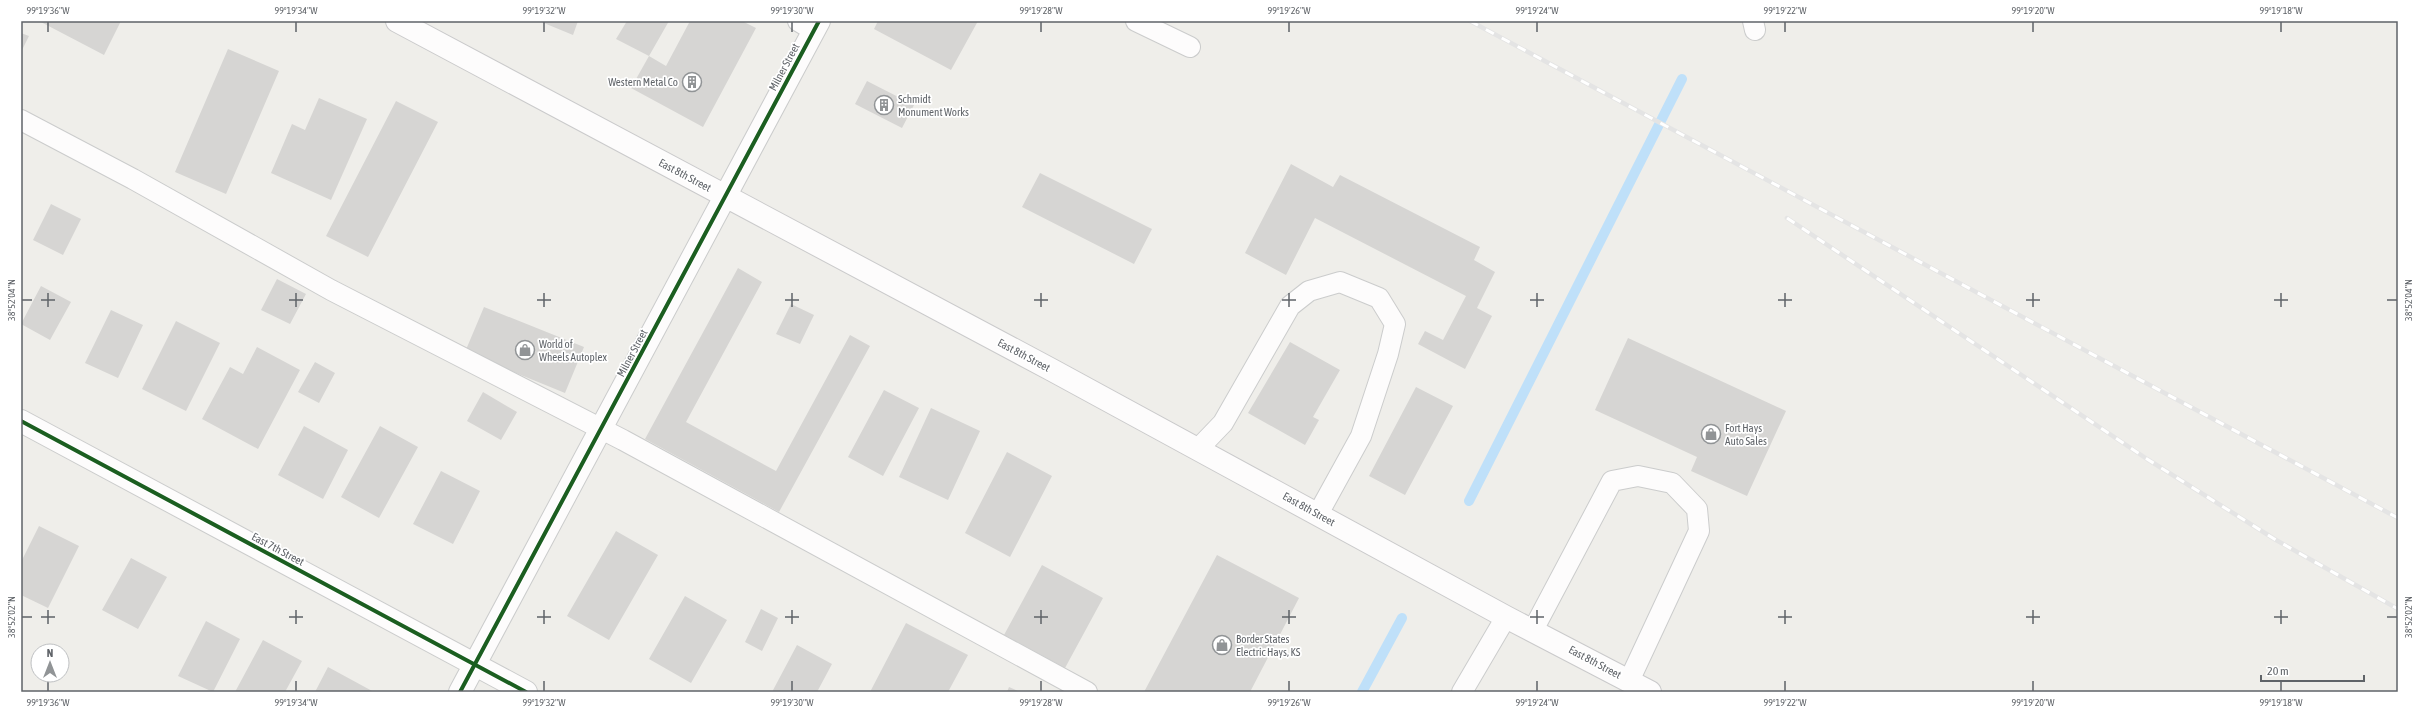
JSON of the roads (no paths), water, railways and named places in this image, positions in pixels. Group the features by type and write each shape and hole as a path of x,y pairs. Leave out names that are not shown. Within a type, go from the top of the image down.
{"main road":[{"name":"East 8th Street","path":"397,21 1198,449 1506,617 1650,692"},
{"name":"Milner Street","path":"460,692 496,622 602,429 724,197 810,24"},
{"name":"East 7th Street","path":"21,421 526,692"}],"lane":[{"path":"1136,21 1190,47"},
{"path":"21,120 133,179 332,290 602,429 1088,692"},
{"path":"1198,449 1223,423 1290,306 1309,291 1340,282 1379,298 1394,324 1388,354 1361,436 1318,514"},
{"path":"1533,630 1612,482 1638,476 1672,483 1697,509 1699,531 1630,681"},
{"path":"1462,692 1506,617"}],"waterway":[{"path":"1469,501 1682,79"},
{"path":"1362,692 1402,618"}],"railway":[{"path":"1470,21 2398,518"},
{"path":"1787,218 2147,459 2276,540 2398,609"}],"place":[{"name":"Western Metal Co","path":"692,82"},
{"name":"Schmidt Monument Works","path":"884,105"},
{"name":"World of Wheels Autoplex","path":"525,350"},
{"name":"Fort Hays Auto Sales","path":"1711,434"},
{"name":"Border States Electric Hays, KS","path":"1222,645"}]}
